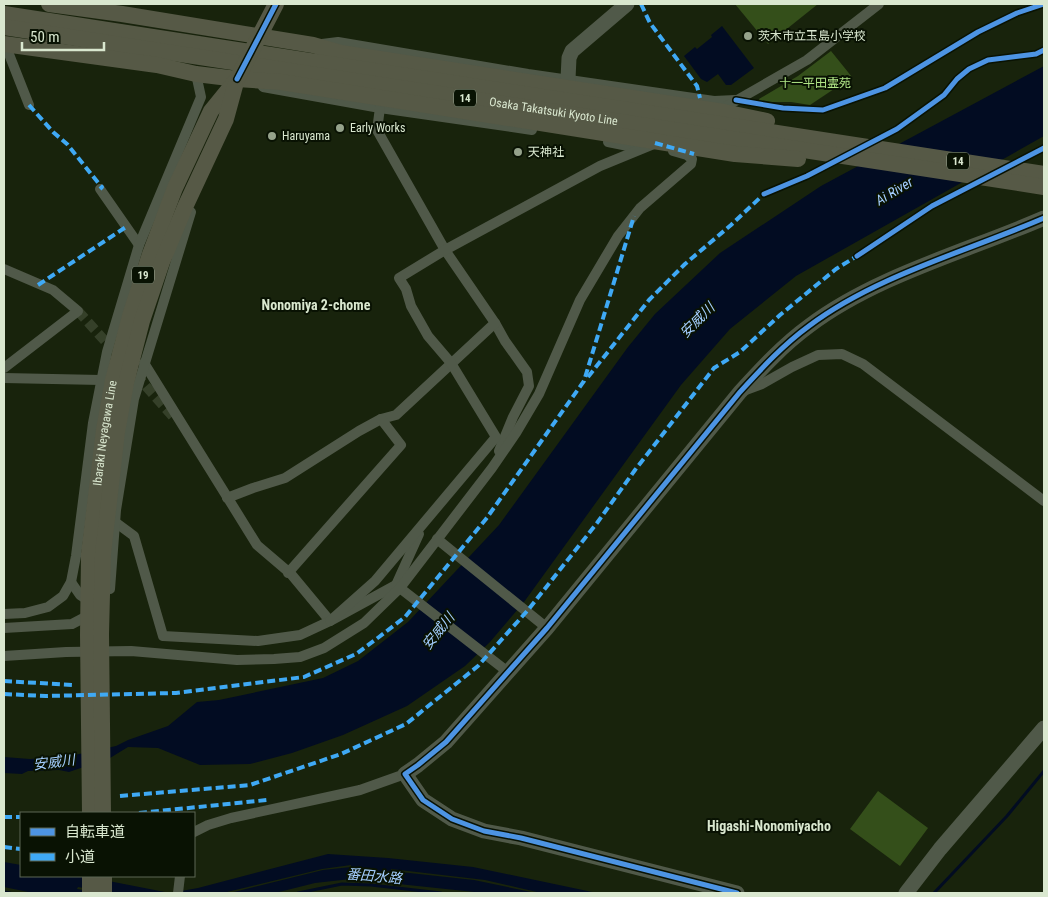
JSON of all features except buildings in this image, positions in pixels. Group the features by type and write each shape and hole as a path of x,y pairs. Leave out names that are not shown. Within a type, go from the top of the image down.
{"main road":[{"path":"49,4 121,9 259,37"},
{"name":"Ibaraki Neyagawa Line","path":"103,812 102,489 104,430 114,380 130,316 150,254 175,188 211,111 237,79 276,4"},
{"name":"Osaka Takatsuki Kyoto Line","path":"4,14 1044,174"},
{"name":"Osaka Takatsuki Kyoto Line","path":"4,27 1044,187"},
{"name":"14","path":"259,37 313,45 340,53 724,112 834,134 871,148"},
{"path":"4,44 157,65 196,74 237,79"},
{"name":"Ibaraki Neyagawa Line","path":"90,812 88,635 90,554 102,489 142,321 165,254 226,119 237,79"},
{"name":"14","path":"237,79 281,82 735,154 927,169"},
{"path":"90,877 90,893"},
{"path":"104,877 104,893"}],"street":[{"path":"558,134 568,79 569,58 574,49 627,4"},
{"path":"330,621 375,581 496,437 451,363 428,336 411,306 406,289 400,278 446,250 600,166 653,144 807,60 879,4"},
{"path":"121,9 120,53 128,61"},
{"path":"313,45 338,42 568,79 714,100 736,100"},
{"path":"4,44 30,105"},
{"path":"4,614 25,613 48,607 63,596 71,582 93,424 107,352 139,246 201,97 196,74"},
{"path":"237,79 271,89 380,108 619,144 638,150"},
{"path":"380,108 377,130 446,250 495,323 504,341 527,372 529,386 513,417 492,468"},
{"path":"4,628 72,624 104,605 109,592 115,522 134,399 192,207 227,134 226,119"},
{"path":"4,656 66,652 131,651 237,660 274,660 300,657 324,648 358,627 378,610 399,587 492,468 516,434 539,394 580,300 618,236 640,208 691,164 692,159 687,155 653,144"},
{"path":"100,189 139,246"},
{"path":"195,832 208,825 231,818 360,790 405,774 418,765 446,742 506,670 547,628 740,392 774,355 809,325 866,291 903,274 1044,218"},
{"path":"4,269 53,290 78,311 4,368"},
{"path":"227,498 285,478 316,457 381,419 396,415 495,323"},
{"path":"740,392 762,384 818,355 842,354 863,364 1044,501"},
{"path":"144,363 257,545 288,573 330,621"},
{"path":"4,378 101,380"},
{"path":"288,573 401,445 381,419"},
{"path":"115,522 134,536 162,636 258,641 300,635 399,587 424,522"},
{"path":"437,539 547,628"},
{"path":"71,582 80,595 96,605 104,605"},
{"path":"399,587 506,670"},
{"path":"906,893 946,842 1044,728"},
{"path":"405,774 423,800 452,819 484,831 521,838 737,893"},
{"path":"178,891 180,877"}],"green space":[{"path":"735,4 818,4 768,44"},
{"name":"十一平田霊苑","path":"831,51 852,77 810,105 791,102 760,102 759,99 798,76"},
{"path":"878,791 928,828 900,866 850,829"}],"water":[{"path":"722,26 754,68 731,85 726,85 718,74 707,82 701,79 684,56 695,47 697,49"},
{"path":"1044,66 1044,136 796,276 730,329 681,385 524,602 490,642 465,666 407,706 343,735 292,753 250,764 200,765 158,748 128,747 110,758 69,772 59,770 28,771 22,774 4,773 4,757 30,759 70,756 116,746 168,726 197,702 219,700 323,678 358,661 408,622 499,525 628,347 655,314 720,253 821,186"},
{"name":"番田水路","path":"328,854 473,867 597,893 541,893 485,880 391,869 391,871 474,880 536,893 484,893 351,879 315,883 275,893 230,893 323,870 351,867 351,865 322,869 223,893 170,893 198,888"},
{"path":"4,862 20,865 20,877 88,877 170,893 112,893 78,887 77,889 101,893 33,893 4,887"}],"waterway":[{"path":"934,893 1007,816 1044,771"},
{"name":"番田水路","path":"298,893 342,884 371,885 441,893"},
{"path":"4,892 10,893"}],"tunnel":[{"path":"78,311 114,351"},
{"path":"136,375 176,420"}],"marked path":[{"path":"641,4 650,23 697,86 700,98"},
{"path":"29,105 53,132 67,144 102,187 100,189"},
{"path":"655,143 694,154"},
{"path":"588,377 649,300 685,264 764,194"},
{"path":"4,694 46,696 176,693 304,677 356,654 379,637 405,617 486,519 584,381 634,216"},
{"path":"38,285 126,227"},
{"path":"120,796 250,785 341,754 406,724 478,666 528,610 597,523 635,470 714,368 740,352 780,315 836,269 857,256"},
{"path":"4,681 73,685"},
{"path":"149,812 267,800"},
{"path":"4,817 20,817"},
{"path":"4,847 20,849"}],"cycle path":[{"path":"237,79 276,4"},
{"path":"736,100 783,108 823,110 885,88 978,32 1017,13 1044,4"},
{"path":"764,194 807,176 897,129 944,95 957,79 969,69 988,60 1036,54 1044,50"},
{"path":"857,256 932,206 1044,148"},
{"path":"737,893 521,838 484,831 452,819 423,800 405,774 446,742 547,628 740,392 790,341 835,308 863,293 923,266 1044,218"}],"place":[{"name":"茨木市立玉島小学校","path":"748,36"},
{"name":"Early Works","path":"340,128"},
{"name":"Haruyama","path":"272,136"},
{"name":"天神社","path":"518,152"}],"district":[{"name":"Nonomiya 2-chome","path":"316,305"},
{"name":"Higashi-Nonomiyacho","path":"769,826"}],"water label":[{"name":"Ai River","path":"894,191"},
{"name":"安威川","path":"697,320"},
{"name":"安威川","path":"438,631"},
{"name":"安威川","path":"54,762"}]}
